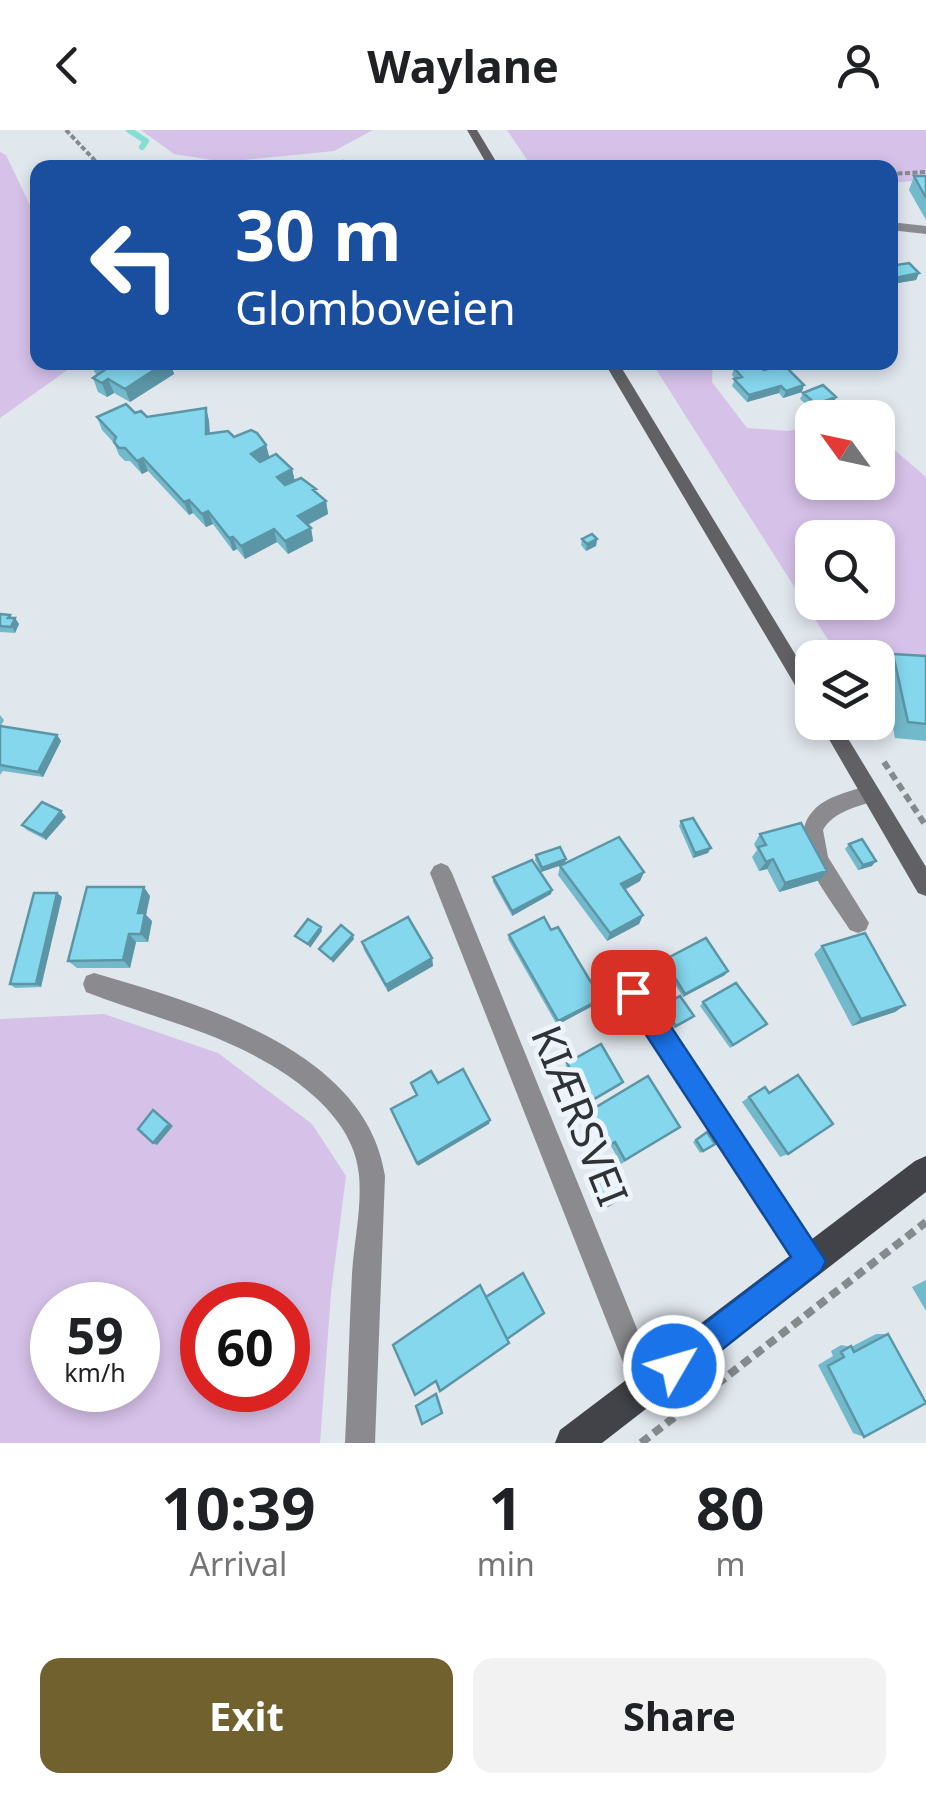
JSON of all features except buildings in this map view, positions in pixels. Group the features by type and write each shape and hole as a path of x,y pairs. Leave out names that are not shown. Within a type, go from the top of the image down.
{"main road":[{"path":"574,1443 926,1172"}],"street":[{"path":"472,130 490,160"},
{"path":"898,227 926,230"},
{"path":"617,370 795,669"},
{"path":"838,740 926,886"},
{"path":"858,923 812,840 811,829 821,811 837,802 870,794"},
{"name":"KIÆRSVEI","path":"441,873 647,1388"},
{"path":"94,984 168,1007 275,1054 328,1093 357,1129 372,1173 360,1443"},
{"path":"633,992 811,1261"}],"path":[{"path":"66,130 94,160"},
{"path":"898,174 926,172"},
{"path":"882,759 926,826"},
{"path":"641,1443 926,1222"}],"shaded area":[{"path":"141,130 373,130 334,151 244,160 174,154"},
{"path":"507,130 926,130 926,180 898,182 898,160 527,160"},
{"path":"0,152 6,155 30,205 30,370 67,370 0,418"},
{"path":"656,370 713,370 712,382 747,428 795,430 795,500 895,500 895,451 926,477 926,669 895,665 895,640 828,640 815,620 895,620 895,520 795,520 795,588"},
{"path":"104,1014 218,1053 312,1124 346,1176 331,1293 320,1443 0,1443 0,1019"}],"waterway":[{"path":"129,130 146,141 142,147"}],"route":[{"path":"633,992 811,1261 674,1366"}]}
